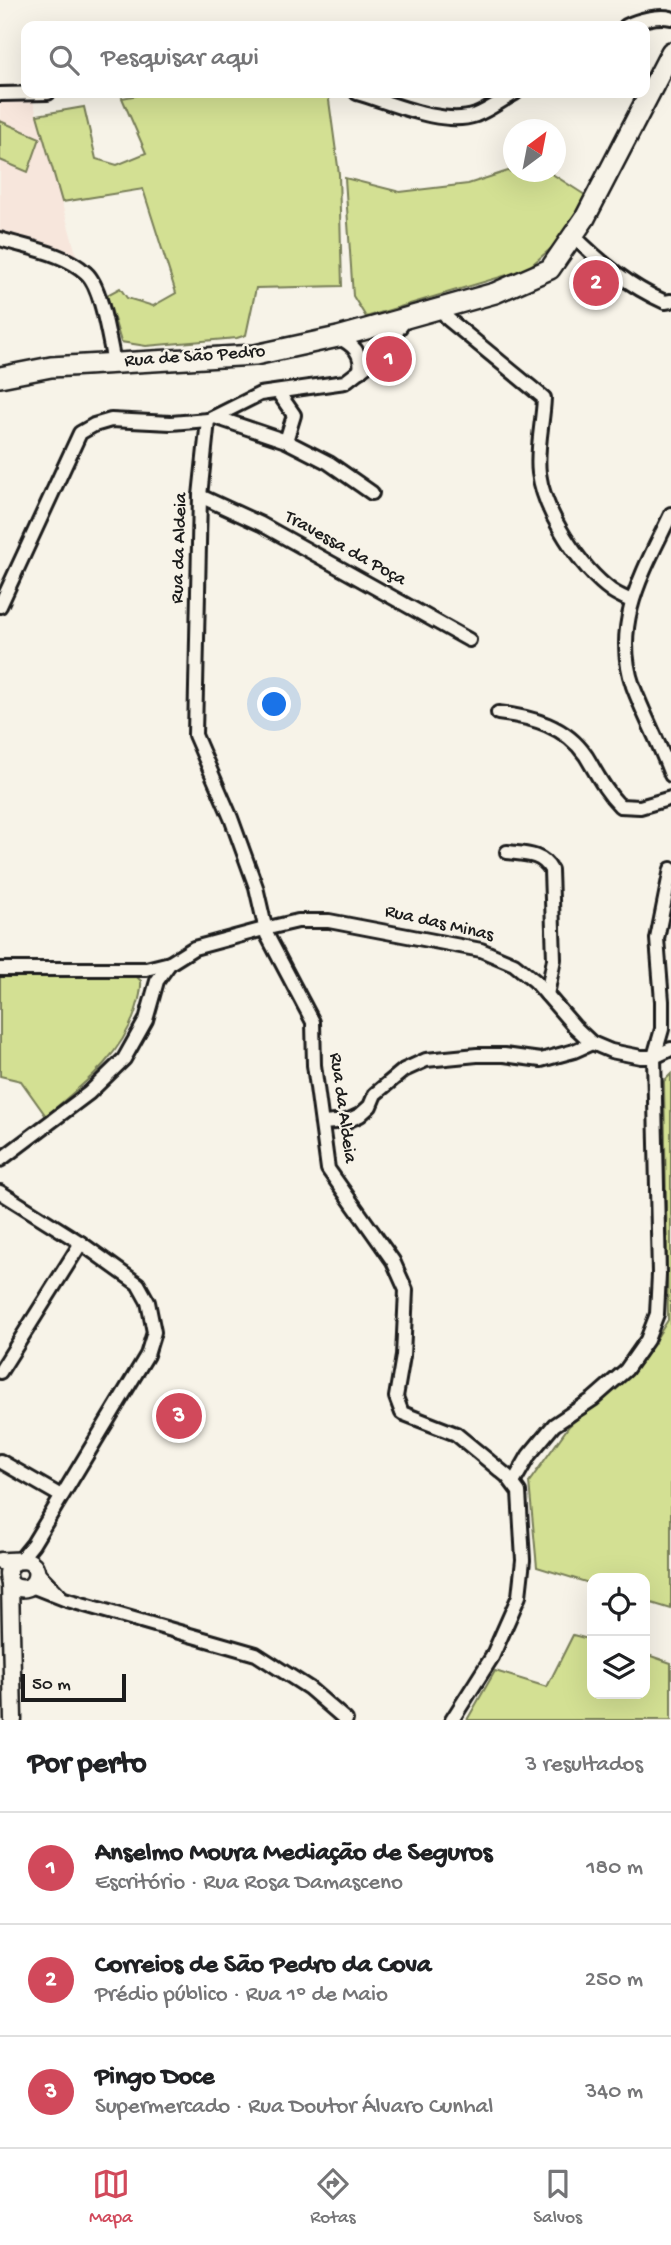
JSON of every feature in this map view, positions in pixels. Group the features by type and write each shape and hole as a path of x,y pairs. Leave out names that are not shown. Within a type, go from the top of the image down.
{"main road":[{"name":"Rua de São Pedro","path":"650,93 671,52"},
{"name":"Rua de São Pedro","path":"0,377 51,367 255,355 338,337 515,286 550,269 585,218 647,98"}],"street":[{"path":"640,21 671,18"},
{"path":"0,94 21,94"},
{"path":"374,98 424,113 453,118 475,115 505,98"},
{"path":"573,235 625,281 665,302 671,301"},
{"path":"0,239 71,262 89,275 102,305 114,362"},
{"path":"440,308 447,319 544,398 539,474 551,511 567,540 585,564 611,591 631,601"},
{"path":"0,606 80,433 111,419 170,423 211,418 260,394 345,382 376,358 409,316"},
{"path":"338,337 351,344 360,356 360,371"},
{"path":"278,392 294,415 286,442"},
{"path":"211,418 286,442 329,463 372,493"},
{"name":"Rua da Aldeia","path":"211,418 200,496 195,735 231,818 256,887 264,929 313,1022 314,1065 328,1169 393,1261 406,1290 403,1356 396,1397 402,1413 456,1434 513,1483"},
{"name":"Travessa da Poça","path":"200,496 261,524 469,640"},
{"path":"671,513 631,601 626,644 632,683 671,775"},
{"path":"498,713 526,717 549,725 570,737 584,754 607,792 621,806 640,807 671,798"},
{"path":"507,852 539,857 547,862 551,870 554,959 547,995"},
{"path":"452,1720 492,1657 519,1596 523,1560 519,1492 513,1483 529,1455 554,1425 593,1399 626,1370 647,1340 657,1314 659,1220 654,1056 662,1029 662,1001 657,939 671,869"},
{"name":"Rua das Minas","path":"170,963 194,948 298,921 329,921 481,950 514,964 535,981 592,1043 611,1051 641,1057 654,1056"},
{"path":"0,969 146,969 170,963"},
{"path":"0,1160 89,1093 124,1059 146,1020 157,981 170,963"},
{"path":"323,1123 347,1121 359,1115 370,1106 375,1094 404,1070 426,1060 504,1055 541,1060 592,1043"},
{"path":"654,1056 671,1049"},
{"path":"0,1192 80,1242 138,1284 148,1302 154,1332 147,1355 61,1496 18,1573 12,1632 13,1720"},
{"path":"0,1372 80,1242"},
{"path":"0,1461 61,1496"},
{"path":"18,1573 64,1599 256,1654 309,1688 346,1720"}],"shaded area":[{"path":"0,101 33,101 77,257 0,232"}],"green space":[{"path":"122,98 329,98 339,174 342,286 256,288 246,335 237,338 146,346 121,342 107,295 120,288 127,298 153,306 176,293 143,189 62,202 37,115 84,107 96,159 117,165 146,153"},
{"path":"0,121 40,138 28,172 0,160"},
{"path":"503,173 503,182 565,182 585,195 562,239 527,269 366,317 353,296 345,178 400,192 468,184"},
{"path":"0,974 137,977 141,981 135,1013 119,1044 86,1082 46,1116 21,1081 0,1076"},
{"path":"671,1074 671,1609 650,1603 650,1573 587,1573 587,1582 537,1567 529,1482 569,1426 640,1364 668,1320 664,1081"},
{"path":"573,1635 587,1639 587,1699 650,1699 650,1656 671,1663 671,1720 467,1720 495,1671 547,1687"}],"place":[{"name":"Correios de São Pedro da Cova","path":"596,283"},
{"name":"Anselmo Moura Mediação de Seguros","path":"389,359"},
{"name":"Pingo Doce","path":"179,1416"}]}
